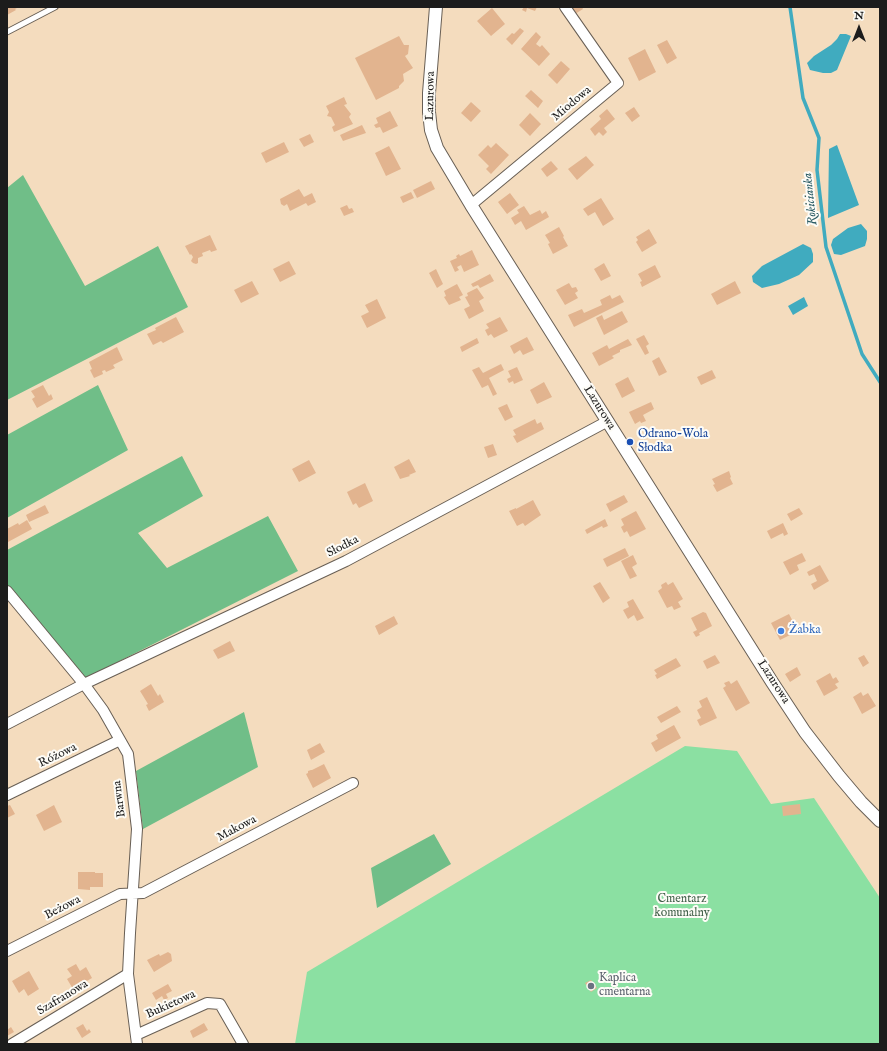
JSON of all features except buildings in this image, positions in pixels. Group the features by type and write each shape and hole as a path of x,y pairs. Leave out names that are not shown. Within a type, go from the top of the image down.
{"street":[{"name":"Lazurowa","path":"436,7 429,93 429,112 431,130 437,148 471,205 801,726 839,776 861,802 880,821"},
{"name":"Miodowa","path":"471,205 618,83 566,7"},
{"name":"Słodka","path":"7,724 84,684 346,560 608,421"},
{"name":"Barwna","path":"7,591 84,684 103,710 128,754 137,828 128,974 137,1039"},
{"name":"Różowa","path":"7,795 120,740"},
{"name":"Makowa","path":"132,894 143,893 353,783"},
{"name":"Beżowa","path":"7,951 120,894 132,894"},
{"name":"Szafranowa","path":"12,1044 128,974"},
{"name":"Bukietowa","path":"137,1039 207,1003 220,1004 243,1044"}],"lane":[{"path":"7,32 55,7"}],"green space":[{"path":"23,175 85,286 158,246 188,307 7,400 7,188"},
{"path":"98,385 128,450 7,518 7,435"},
{"path":"182,456 203,496 138,533 167,568 268,516 298,571 86,678 7,585 7,550"},
{"path":"244,712 258,767 143,829 136,771"},
{"name":"Cmentarz komunalny","path":"685,746 737,751 771,804 814,798 880,898 880,1044 295,1044 307,972"},
{"path":"434,834 451,864 377,908 371,868"}],"water":[{"path":"840,34 851,36 837,70 831,73 823,73 810,70 807,63 814,56 831,45"},
{"path":"837,145 859,205 828,218 829,149"},
{"path":"861,224 867,231 865,246 841,255 834,254 831,245 833,239 848,228"},
{"path":"803,244 811,248 813,262 799,275 779,284 762,288 753,282 752,276 762,266"},
{"path":"804,297 808,306 793,315 788,306"}],"waterway":[{"name":"Rokicianka","path":"790,7 803,98 819,138 817,170 826,247 862,354 880,382"}],"place":[{"name":"Odrano-Wola Słodka","path":"630,442"},
{"name":"Żabka","path":"781,631"},
{"name":"Kaplica cmentarna","path":"591,986"}]}
